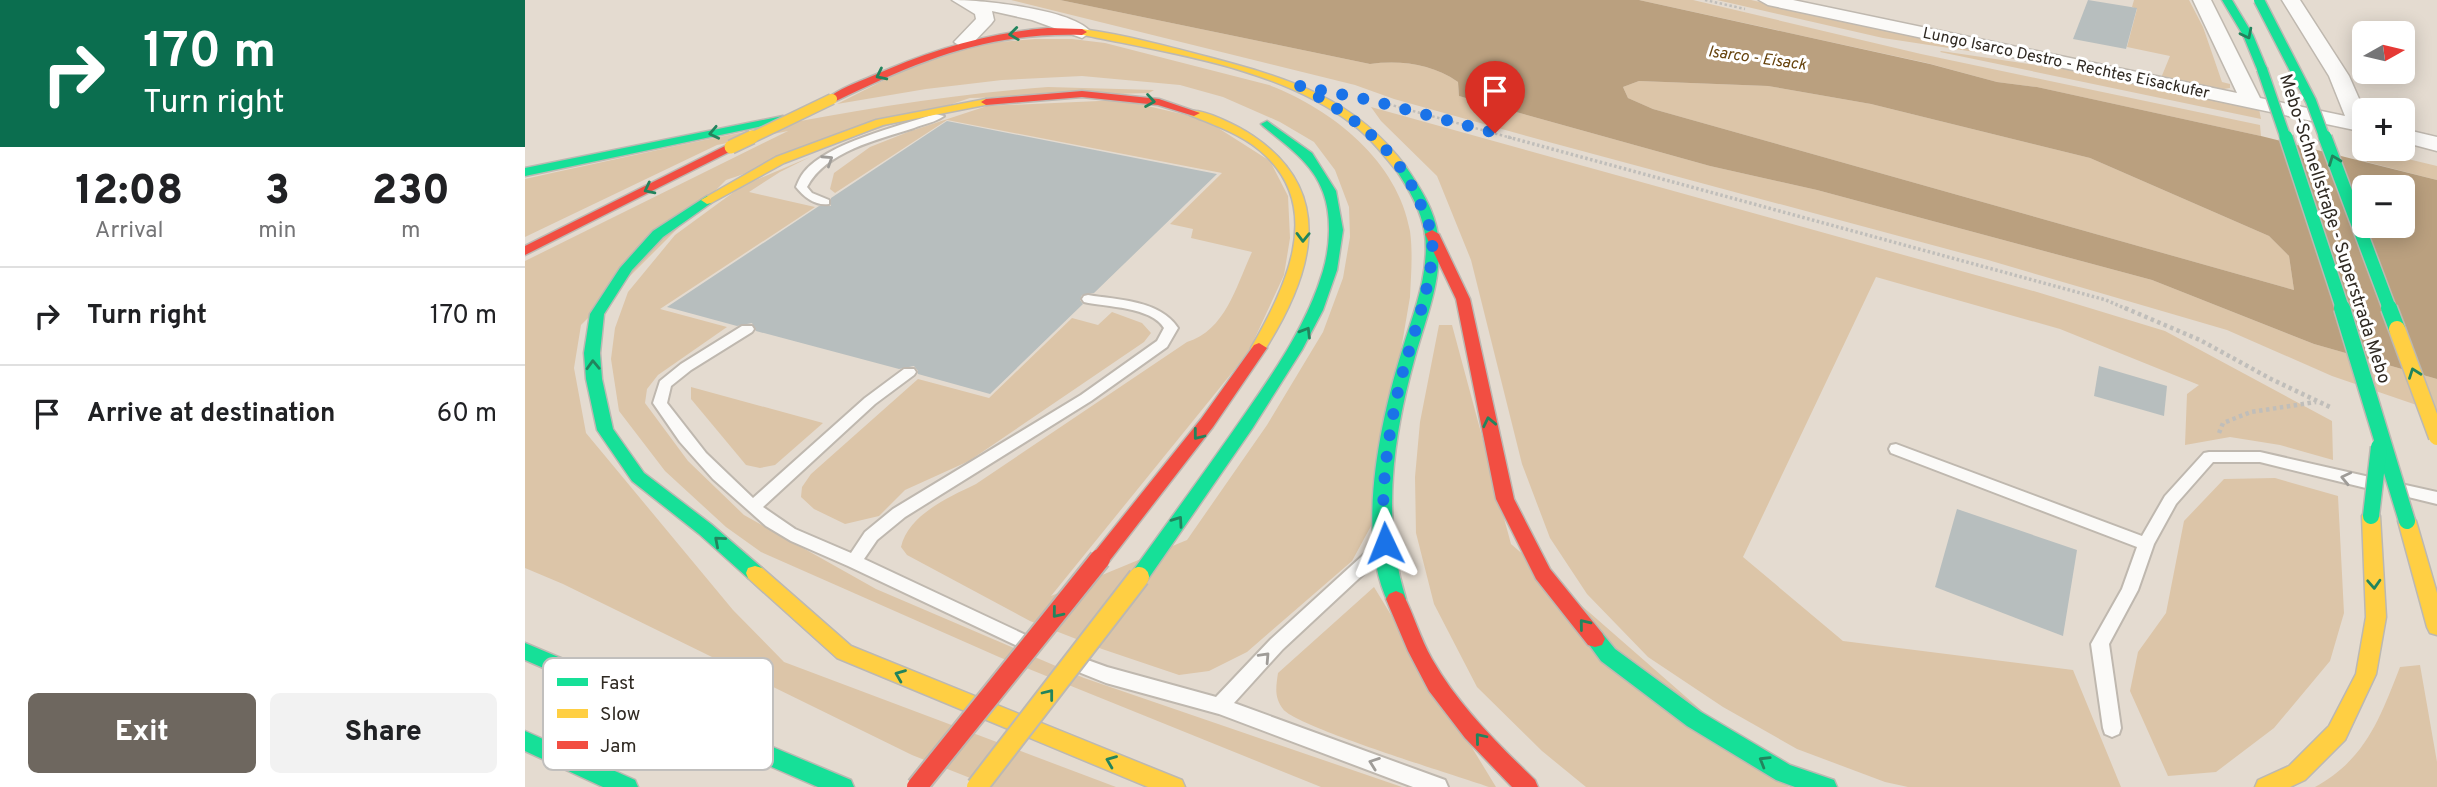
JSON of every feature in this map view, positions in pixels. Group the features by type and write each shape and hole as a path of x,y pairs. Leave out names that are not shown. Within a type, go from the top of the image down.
{"main road":[{"name":"Mebo-Schnellstraße - Superstrada Mebo","path":"2227,0 2248,35 2262,69 2321,239 2437,627"},
{"name":"Mebo-Schnellstraße - Superstrada Mebo","path":"2259,0 2311,101 2437,437"},
{"path":"525,251 905,63 963,42 1037,31 1082,32 1168,50 1300,86 1336,107 1380,141 1411,182 1463,299 1505,499 1543,573 1608,655 1694,719 1784,773 1826,787"},
{"path":"1173,90 1139,83 1064,81 981,94 825,140 734,182 658,234 627,268 597,314 592,353 594,379 605,430 638,477 705,529 844,652 1174,787"},
{"path":"916,787 1207,423 1261,346 1289,296 1304,246 1303,210 1294,180 1275,155 1227,123 1194,111 1125,97 1082,94 981,94"},
{"path":"525,172 866,101"},
{"path":"977,787 1139,577 1238,436 1310,327 1331,274 1338,229 1331,196 1315,161 1283,132 1252,118"},
{"path":"1432,234 1429,277 1400,381 1386,472 1383,527 1389,580 1426,667 1481,741 1527,787"},
{"path":"2266,787 2297,773 2337,733 2366,674 2376,617 2371,516 2380,434"},
{"path":"525,651 543,659"},
{"path":"525,741 543,749"},
{"path":"773,757 843,787"},
{"path":"589,770 627,787"}],"street":[{"name":"Lungo Isarco Destro - Rechtes Eisackufer","path":"1768,0 2352,124"},
{"path":"2202,0 2252,103"},
{"path":"2291,0 2339,76 2352,104"},
{"path":"965,1 1001,6 1060,21 1082,32"},
{"path":"963,42 985,20 983,12 965,1"},
{"path":"2415,139 2437,144"}],"lane":[{"path":"825,202 808,195 801,187 809,173 835,155 981,94"},
{"path":"855,561 871,536 899,513 1086,398 1162,344 1171,328 1165,318 1141,309 1088,299"},
{"path":"747,329 686,367 665,384 660,403 678,432 754,507 789,533 855,561 998,631 1106,676 1219,706 1438,787"},
{"path":"754,507 870,401 909,372"},
{"path":"1896,449 2145,544"},
{"path":"2112,728 2100,644 2130,590 2145,544 2170,500 2209,457 2260,457 2437,498"},
{"path":"1219,706 1277,644 1385,543"}],"path":[{"path":"1380,103 2106,300 2200,340 2317,402 2342,412"},
{"path":"2209,457 2223,423 2251,412 2317,402"}],"shaded area":[{"path":"1011,0 1060,0 1370,64 1405,63 1427,67 1458,82 1459,96 1710,166 1817,190 2152,280 2314,344 2437,379 2437,412 2332,376 2227,330 1988,260 1545,141 1394,99 1355,85"},
{"path":"1639,0 1693,0 1921,54 2260,125 2261,136 2037,87 1997,82 1927,63"},
{"path":"1717,0 1751,0 2008,57 1883,38"},
{"path":"2134,0 2189,0 2203,27 2222,82 2230,84 2230,88 2218,90 2161,78 2170,56 2127,47 2137,9 2132,7"},
{"path":"1072,39 1105,43 1269,85 1293,95 1338,123 1377,160 1392,182 1410,231 1410,297 1371,526 1352,561 1247,652 1209,671 1179,675 1030,621 907,555 901,547 912,525 931,508 976,484 1211,328 1228,305 1252,252 1191,238 1193,229 1170,224 1222,173 947,120 835,193 830,189 834,173 870,147 908,132 987,106 1121,100 1204,119 1270,161 1288,196 1290,238 1284,275 1248,353 1051,596 1187,540 1267,425 1323,332 1343,278 1350,237 1349,207 1335,170 1314,142 1280,122 1223,97 1180,85 1082,76 1002,80 837,104 920,62 987,43"},
{"path":"1940,52 2077,71 2259,109 2261,119"},
{"path":"1639,81 1768,86 1871,104 2090,158 2269,236 2289,256 2294,290 1653,109 1628,98 1623,87"},
{"path":"1048,87 1154,90 1149,93 970,98 726,180 581,325 574,368 586,433 733,610 784,662 1116,787 993,787 912,755 773,687 773,658 714,658 525,568 525,261 788,131 717,145 525,237 525,179 785,124 981,93"},
{"path":"1371,107 2037,292 2165,331 2332,421 2333,460 2280,445 2230,437 2185,445 2187,394 2199,385 2060,329 1876,277 1743,557 1843,641 2073,670 2121,787 1908,787 1885,782 1797,749 1723,707 1648,657 1587,594 1550,538 1522,464 1471,260 1437,176 1381,121"},
{"path":"810,157 749,192 815,207 660,309 727,327 658,375 647,389 645,403 688,461 744,515 876,589 1084,678 1402,787 1321,787 999,657 761,552 726,527 665,471 619,411 611,359 615,328 628,292 675,235 742,186"},
{"path":"2415,161 2437,166 2437,180 2367,162"},
{"path":"1112,312 1142,323 1151,333 1144,342 969,461 905,490 879,516 845,524 814,509 801,497 802,487 811,474 918,379 989,398 1072,318 1098,325"},
{"path":"1439,325 1452,325 1511,544 1789,787 1586,787 1542,751 1477,687 1434,604 1416,533 1415,477 1420,422"},
{"path":"691,387 823,423 775,465 760,468 746,465 691,399"},
{"path":"2275,478 2338,496 2344,613 2330,661 2274,728 2216,772 2168,776 2130,691 2138,652 2166,613 2184,521 2224,479"},
{"path":"1374,587 1496,787 1489,787 1346,739 1294,717 1280,705 1276,692 1278,673"},
{"path":"2420,665 2437,762 2437,787 2315,787 2347,764 2369,736 2400,667"}],"water":[{"name":"Isarco - Eisack","path":"1060,0 1639,0 1930,64 1997,82 2037,87 2261,136 2352,159 2352,161 2361,161 2437,180 2437,379 2314,344 2152,280 1817,190 1710,166 1459,96 1458,82 1438,71 1405,63 1370,64","holes":["1639,81 1768,86 1871,104 2090,158 2269,236 2289,256 2294,290 1653,109 1628,98 1623,87"]}],"building":[{"path":"2088,0 2137,8 2126,49 2073,39"},
{"path":"947,121 1217,174 1094,293 1082,295 1080,300 1083,304 990,394 918,374 914,366 899,369 756,331 752,323 737,326 667,307 819,206 831,206 831,198"},
{"path":"2099,366 2167,386 2164,416 2094,396"},
{"path":"1957,509 2077,550 2063,636 1935,587"}],"traffic: fast":[{"path":"2227,0 2248,35 2262,69"},
{"path":"2259,0 2311,101 2397,329"},
{"path":"2262,69 2321,239 2407,521"},
{"path":"525,172 783,119"},
{"path":"1139,577 1270,389 1315,310 1330,270 1336,230 1329,191 1307,156 1267,124"},
{"path":"1396,599 1383,541 1384,477 1393,413 1432,260 1431,235 1426,214 1400,167"},
{"path":"707,200 658,234 627,268 597,314 592,353 594,379 605,430 638,477 705,529 755,573"},
{"path":"2371,516 2379,447"},
{"path":"1595,639 1608,655 1694,719 1784,773 1826,787"},
{"path":"525,651 543,659"},
{"path":"525,741 543,749"},
{"path":"773,757 843,787"},
{"path":"589,770 627,787"}],"traffic: slow":[{"path":"1082,32 1140,43 1227,65 1309,93 1357,122 1400,167"},
{"path":"731,147 832,99"},
{"path":"707,200 780,160 880,122 986,102"},
{"path":"1194,113 1238,131 1270,152 1290,178 1301,207 1303,239 1295,273 1281,310 1259,348"},
{"path":"2397,329 2437,437"},
{"path":"2266,787 2297,773 2337,733 2366,674 2376,617 2371,516"},
{"path":"2407,521 2437,627"},
{"path":"755,573 844,652 1174,787"},
{"path":"977,787 1139,577"}],"traffic: jam":[{"path":"832,99 922,59 984,39 1048,31 1082,32"},
{"path":"986,102 1082,94 1159,102 1194,113"},
{"path":"525,251 731,147"},
{"path":"1432,234 1463,299 1505,499 1543,574 1595,639"},
{"path":"1100,559 1207,423 1259,348"},
{"path":"917,787 1100,559"},
{"path":"1396,599 1436,685 1473,731 1527,787"}],"route":[{"path":"1385,543 1383,527 1386,472 1400,381 1429,277 1432,234 1411,182 1380,141 1336,107 1300,86 1370,100 1495,133"}]}
